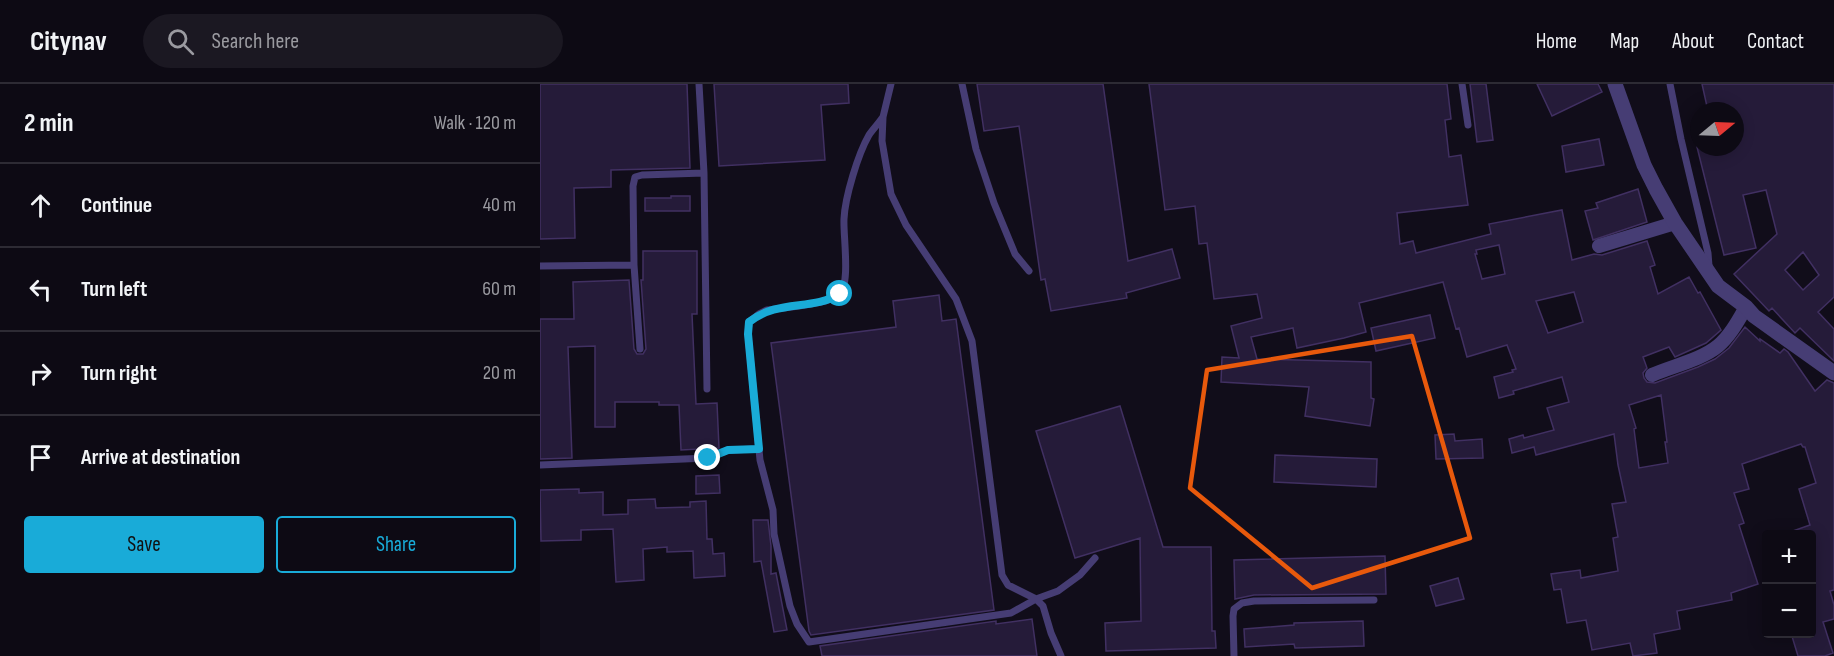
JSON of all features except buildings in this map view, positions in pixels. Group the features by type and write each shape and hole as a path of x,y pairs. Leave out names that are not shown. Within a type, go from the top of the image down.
{"street":[{"path":"1615,84 1644,165 1656,189 1675,223 1718,286 1754,316 1834,373"},
{"path":"1599,246 1675,223"},
{"path":"1652,375 1705,354 1718,346 1746,307"}],"lane":[{"path":"699,84 704,173 707,389"},
{"path":"891,84 883,117 882,141 891,194 906,225 956,299 972,341 1002,575 1008,585 1036,599 1043,606 1061,656"},
{"path":"962,84 976,148 994,203 1015,254 1029,271"},
{"path":"1462,84 1468,125"},
{"path":"1670,84 1708,253 1710,275"},
{"path":"883,117 869,135 859,158 848,196 844,217 845,284 840,294 830,300 767,310 749,322 748,334 759,449 773,510 774,534 796,624 809,642 1011,612 1058,591 1080,575 1095,558"},
{"path":"640,349 634,265 633,186 635,177 704,173"},
{"path":"540,266 634,265"},
{"path":"540,465 708,458 728,450 759,449"},
{"path":"1234,656 1234,609 1242,603 1374,600"}],"highlighted area":[{"path":"1412,336 1470,538 1312,588 1190,488 1207,370"}],"route":[{"path":"708,458 728,450 759,449 748,334 749,322 767,310 830,300 840,294"}]}
